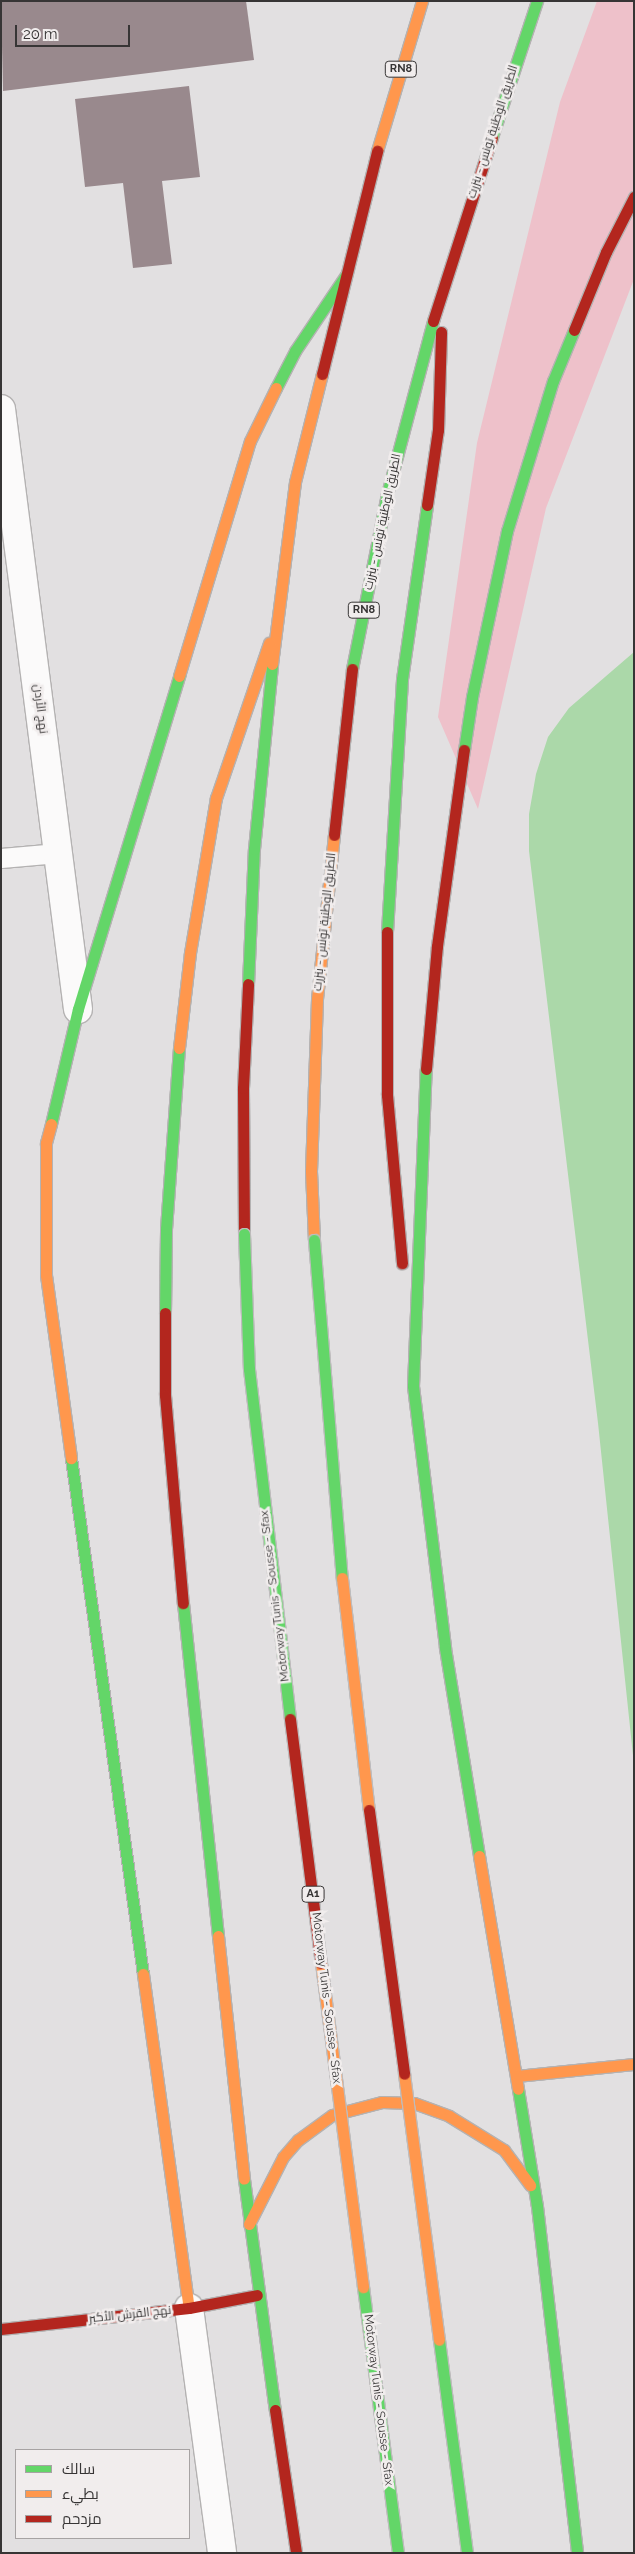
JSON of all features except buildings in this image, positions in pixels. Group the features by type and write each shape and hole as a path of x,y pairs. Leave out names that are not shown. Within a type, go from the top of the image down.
{"main road":[{"name":"RN8","path":"244,1234 242,1088 253,868 276,623 295,482 380,137 422,1"},
{"name":"الطريق الوطنية تونس - بنزرت","path":"467,2553 347,1642 314,1240 311,1171 317,1000 353,661 387,494 442,285 536,1"},
{"path":"413,1386 422,1108 437,946 472,697 507,531 553,381 606,252 634,197"},
{"path":"189,2308 46,1275 46,1143 78,1009 250,441 295,351 346,275"},
{"path":"442,285 438,430 402,679 386,946 387,1095 413,1386 445,1648 517,2076 533,2188 577,2553"},
{"path":"276,623 216,798 200,879 175,1087 166,1229 166,1395 179,1560 249,2226 257,2295 296,2553"},
{"name":"Motorway Tunis - Sousse - Sfax","path":"244,1234 249,1369 272,1582 398,2553"},
{"path":"517,2076 633,2064"},
{"path":"249,2226 283,2157 298,2140 332,2115 382,2102 414,2103 450,2116 504,2150 533,2188"},
{"name":"نهج القرش الأكبر","path":"1,2329 189,2308 257,2295"}],"street":[{"name":"نهج الأردن","path":"1,409 78,1009"},
{"path":"189,2308 222,2553"}],"lane":[{"path":"1,858 58,853"}],"shaded area":[{"path":"597,1 634,1 634,279 546,508 478,809 438,717 477,443 560,102"},
{"path":"634,652 634,1765 598,1423 529,851 529,814 536,774 548,737 569,708"}],"traffic: fast":[{"path":"492,137 537,1"},
{"path":"276,388 295,351 346,275"},
{"path":"352,669 387,494 433,321"},
{"path":"464,750 472,697 507,531 553,381 574,330"},
{"path":"387,932 402,679 427,505"},
{"path":"248,984 254,849 272,664"},
{"path":"51,1124 78,1009 179,676"},
{"path":"165,1313 166,1229 179,1048"},
{"path":"413,1386 426,1069"},
{"path":"244,1234 249,1369 290,1719"},
{"path":"314,1240 342,1578"},
{"path":"413,1386 445,1648 479,1856"},
{"path":"71,1458 143,1974"},
{"path":"183,1603 218,1936"},
{"path":"518,2089 537,2206 577,2553"},
{"path":"244,2179 275,2410"},
{"path":"363,2287 398,2553"},
{"path":"439,2340 467,2553"}],"traffic: slow":[{"path":"377,151 422,1"},
{"path":"272,664 295,482 322,374"},
{"path":"179,676 250,441 276,388"},
{"path":"179,1048 190,953 216,798 269,643"},
{"path":"314,1240 311,1171 317,999 334,835"},
{"path":"51,1124 46,1143 46,1275 71,1458"},
{"path":"342,1578 369,1810"},
{"path":"479,1856 518,2089"},
{"path":"218,1936 244,2179"},
{"path":"321,1963 363,2287"},
{"path":"143,1974 189,2308"},
{"path":"517,2076 634,2064"},
{"path":"404,2074 439,2340"},
{"path":"249,2224 283,2157 298,2140 332,2115 382,2102 414,2103 449,2116 504,2150 530,2185"}],"traffic: jam":[{"path":"433,321 492,137"},
{"path":"322,374 377,151"},
{"path":"574,330 606,252 634,197"},
{"path":"427,505 438,430 441,332"},
{"path":"334,835 352,669"},
{"path":"426,1069 437,946 464,750"},
{"path":"387,932 387,1095 402,1263"},
{"path":"244,1234 243,1088 248,984"},
{"path":"165,1313 165,1395 183,1603"},
{"path":"290,1719 321,1963"},
{"path":"369,1810 404,2074"},
{"path":"1,2329 189,2308 257,2295"},
{"path":"275,2410 296,2553"}]}
